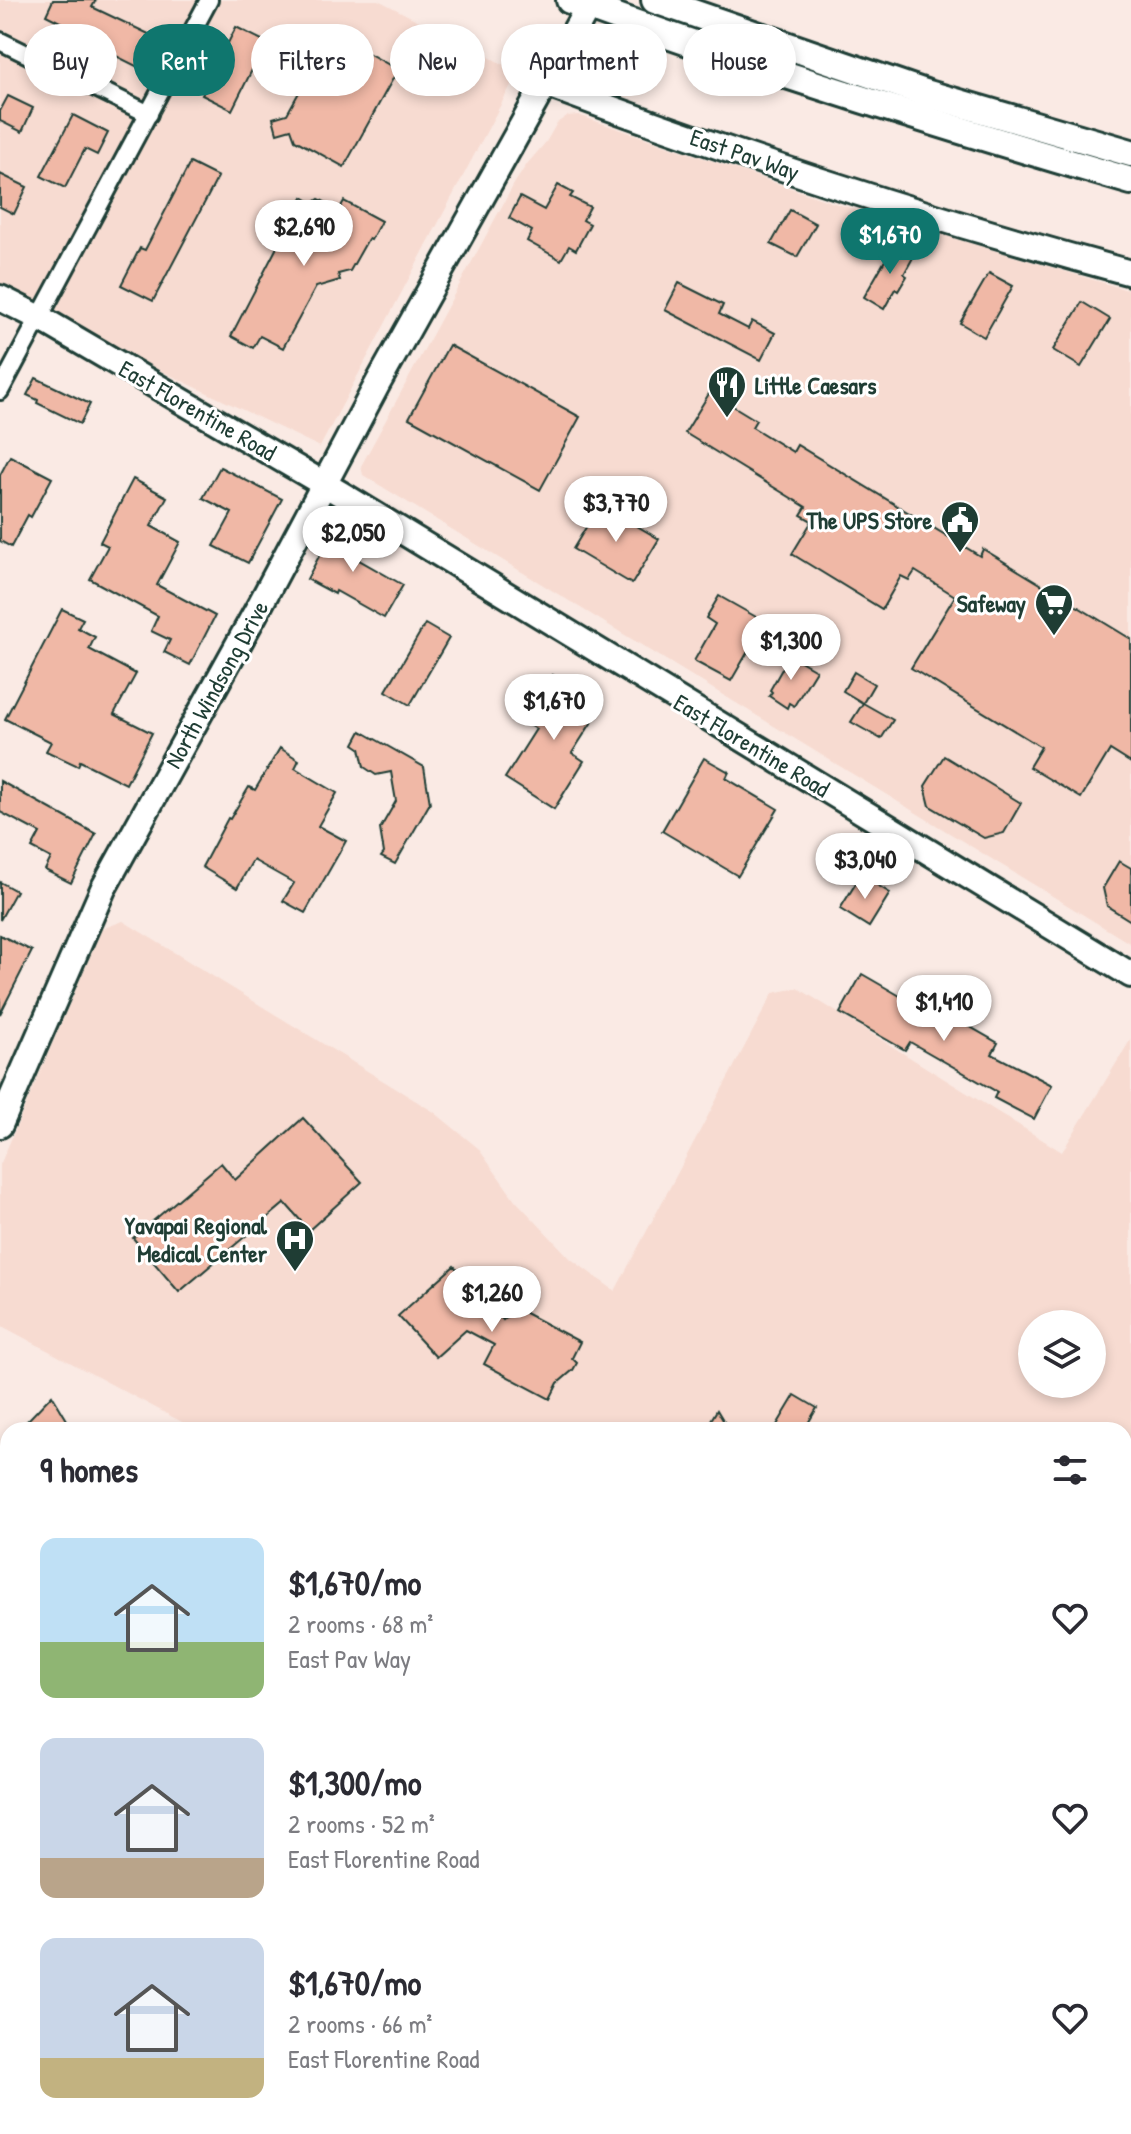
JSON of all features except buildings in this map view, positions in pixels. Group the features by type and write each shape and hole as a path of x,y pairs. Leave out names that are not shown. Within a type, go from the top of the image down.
{"main road":[{"path":"655,0 925,93 1131,153"},
{"path":"584,2 772,71 922,120 1131,181"}],"street":[{"path":"0,391 209,0"},
{"name":"North Windsong Drive","path":"574,24 584,2"},
{"path":"0,41 149,114"},
{"name":"North Windsong Drive","path":"0,1125 103,889 538,96"},
{"name":"East Pav Way","path":"579,96 860,193 970,228 1131,273"},
{"name":"East Florentine Road","path":"0,298 40,318 324,484 1131,975"}],"shaded area":[{"path":"0,0 290,0 297,3 311,0 378,0 425,24 390,24 390,96 485,96 485,55 501,63 501,96 505,96 320,447 0,289"},
{"path":"578,115 831,202 1131,291 1131,944 363,475 361,466 514,184 557,123 567,116"},
{"name":"Yavapai Regional Medical Center","path":"123,921 434,1112 478,1148 515,1200 571,1259 615,1291 773,993 798,988 1062,1152 1131,1039 1131,1422 182,1422 0,1325 0,1165 102,929"}],"place":[{"name":"Little Caesars","path":"727,419"},
{"name":"The UPS Store","path":"960,554"},
{"name":"Safeway","path":"1054,637"},
{"name":"Yavapai Regional Medical Center","path":"295,1273"}]}
